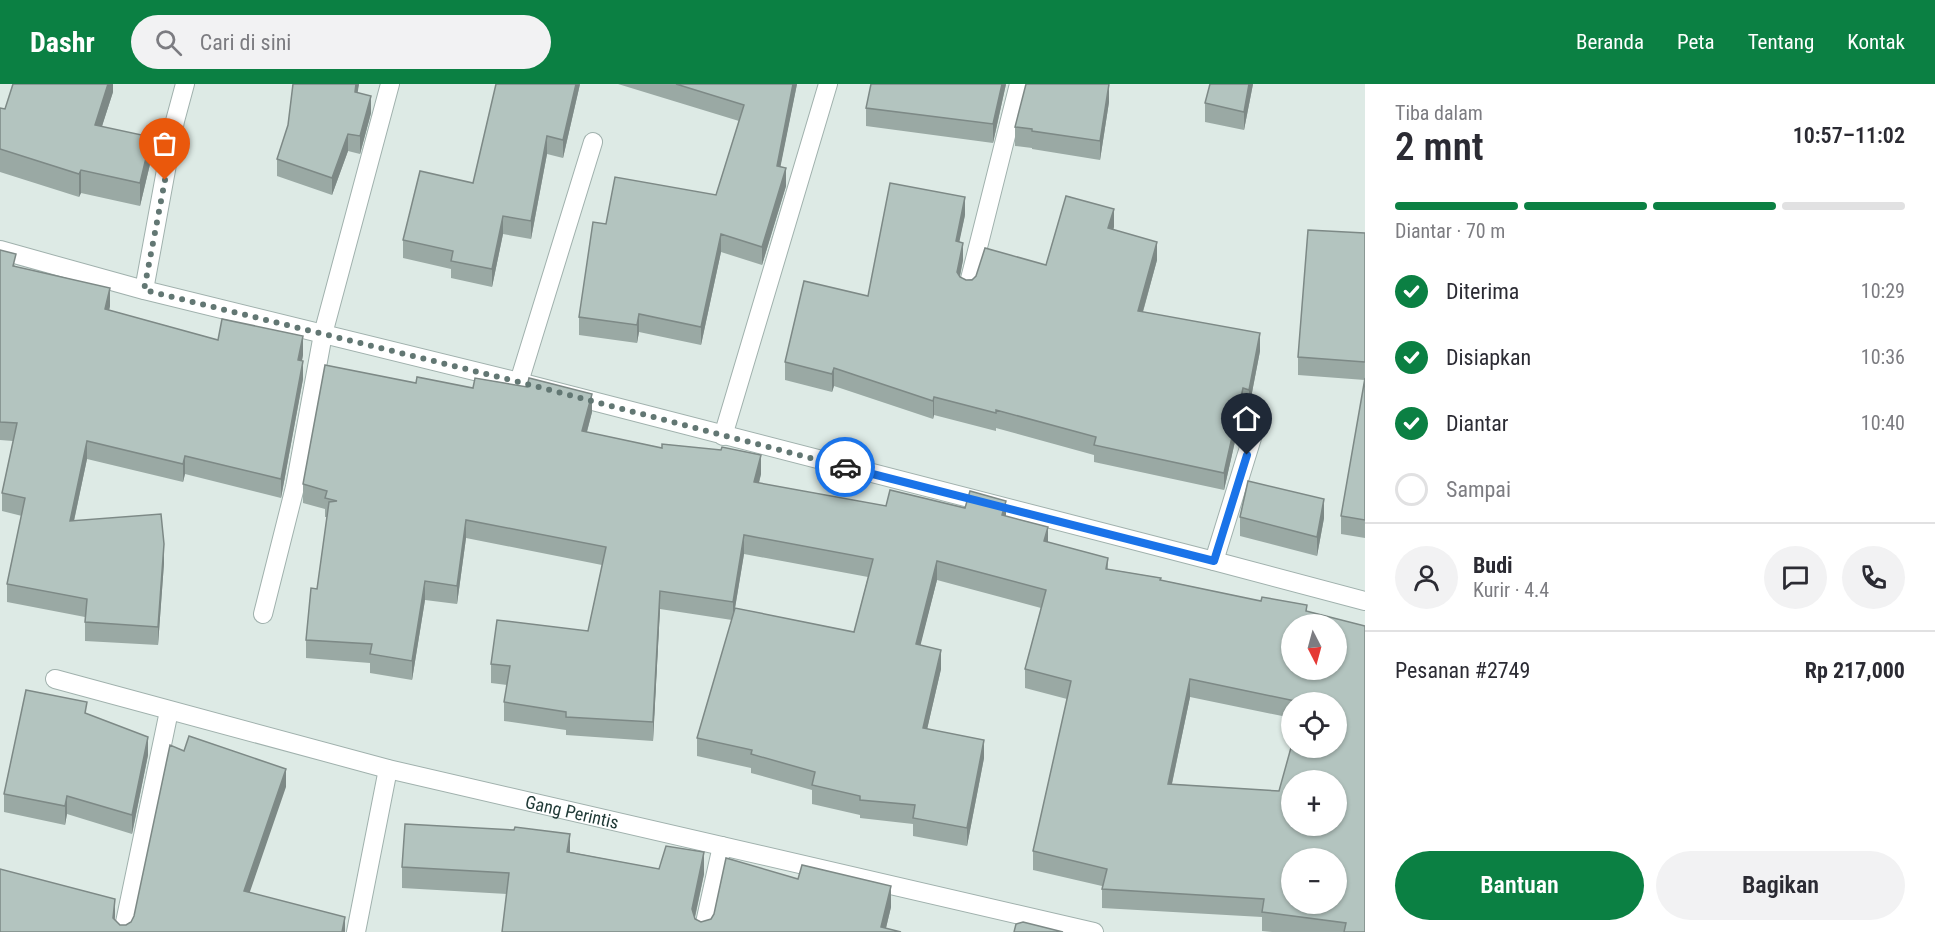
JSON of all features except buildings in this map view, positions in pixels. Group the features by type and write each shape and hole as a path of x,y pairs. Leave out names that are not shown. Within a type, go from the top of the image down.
{"street":[{"path":"144,290 175,121 185,84"},
{"path":"263,614 295,487 323,334 390,84"},
{"path":"723,436 828,84"},
{"path":"968,287 1019,84"},
{"path":"519,382 593,142"},
{"path":"0,250 144,290 519,382 1365,601"},
{"path":"1214,561 1260,412"},
{"name":"Gang Perintis","path":"55,679 388,769 722,846 1018,923 1094,932"},
{"path":"123,932 169,711"},
{"path":"356,932 388,769"},
{"path":"703,932 722,846"}],"way so far":[{"path":"165,180 144,290 519,382 845,467"}],"route":[{"path":"845,467 1214,561 1247,455"}]}
